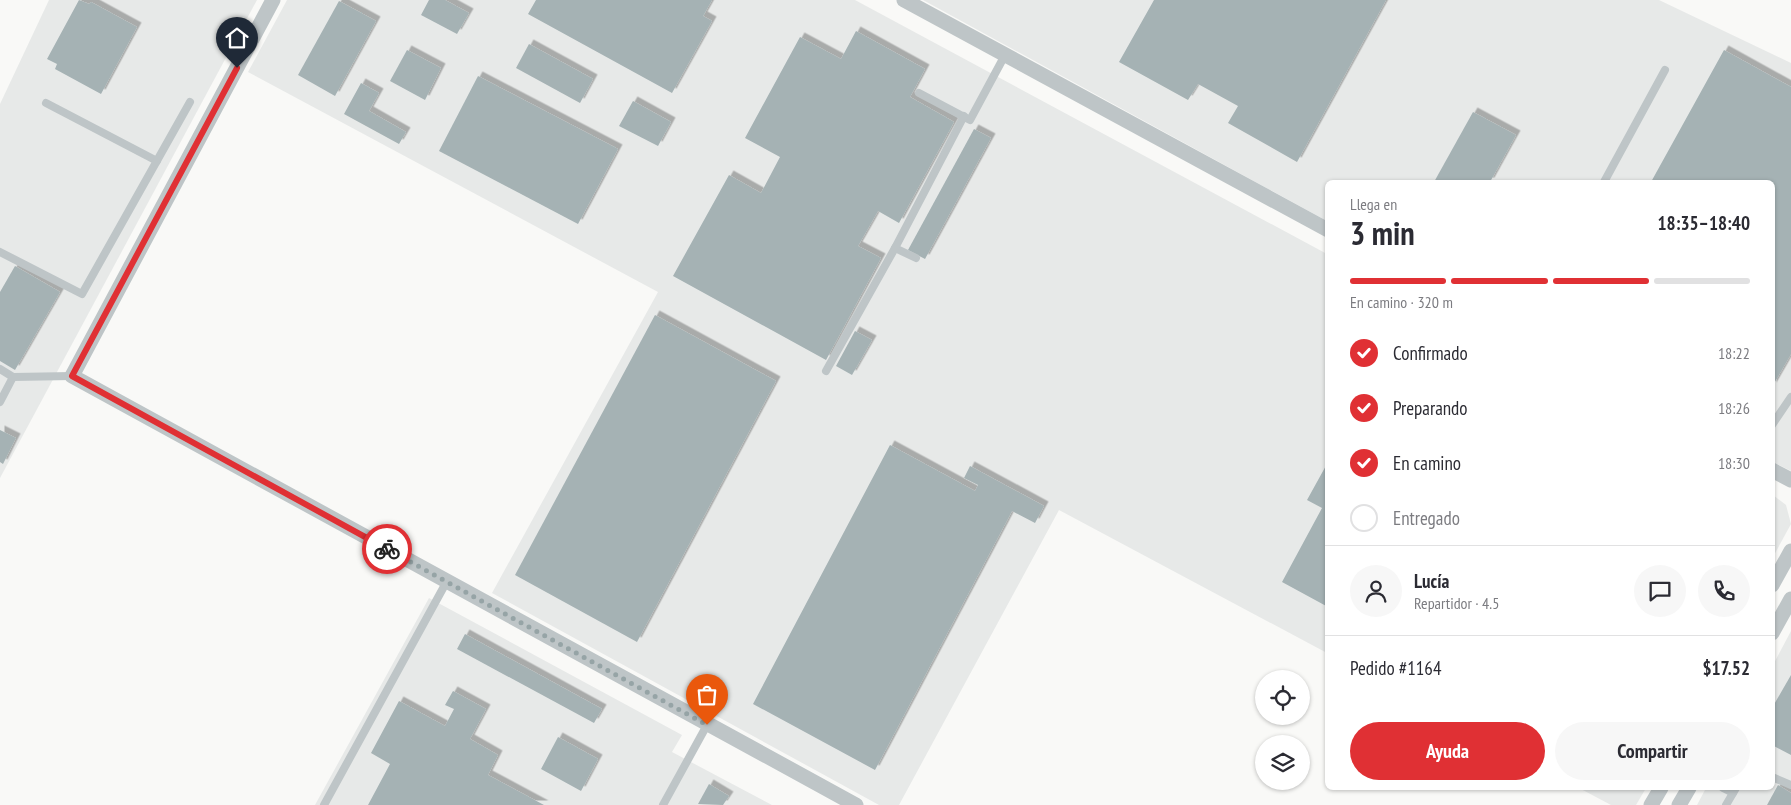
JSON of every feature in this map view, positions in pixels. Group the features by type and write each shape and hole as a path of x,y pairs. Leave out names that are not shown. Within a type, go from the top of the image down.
{"street":[{"path":"273,0 72,376 856,805"},
{"path":"904,0 1325,228"},
{"path":"1775,472 1791,480"},
{"path":"1775,580 1791,551"},
{"path":"1775,628 1791,599"},
{"path":"1651,805 1660,790"},
{"path":"1679,805 1688,790"}],"lane":[{"path":"919,93 970,120 1005,55"},
{"path":"1605,180 1665,70"},
{"path":"0,252 82,294 190,102"},
{"path":"46,103 157,161"},
{"path":"826,370 895,248 964,116"},
{"path":"895,248 916,258"},
{"path":"0,369 13,377 72,376"},
{"path":"0,402 13,377"},
{"path":"1775,420 1791,397"},
{"path":"324,805 447,582"},
{"path":"662,805 707,725"},
{"path":"1775,778 1791,785"},
{"path":"1726,805 1735,790"}],"shaded area":[{"path":"49,0 257,0 0,478 0,104"},
{"path":"287,0 855,0 1325,253 1325,652 1059,510 899,805 879,805 492,593 658,292 248,72"},
{"path":"923,0 1659,0 1791,63 1791,471 1775,463 1775,180 1325,180 1325,220"},
{"path":"1775,497 1786,505 1791,524 1775,553"},
{"path":"429,598 682,735 672,752 772,805 315,805"},
{"path":"1791,631 1791,805 1697,805 1705,790 1775,790 1775,661"},
{"path":"1583,790 1645,790 1636,805 1611,805"}],"building":[{"path":"79,0 89,4 91,2 137,27 101,94 55,69 57,64 47,59"},
{"path":"429,0 445,0 469,13 457,34 421,15"},
{"path":"536,0 712,0 703,16 712,21 672,93 528,14"},
{"path":"1154,0 1386,0 1297,162 1228,123 1238,106 1198,84 1188,100 1119,62"},
{"path":"339,1 376,21 335,96 298,75"},
{"path":"856,31 925,69 910,97 954,122 899,223 878,211 858,246 881,258 826,360 673,276 729,175 761,193 780,157 745,138 800,37 841,59"},
{"path":"529,44 593,79 580,103 516,68"},
{"path":"407,50 441,68 425,100 390,81"},
{"path":"1724,50 1791,87 1791,354 1775,382 1775,180 1652,180"},
{"path":"478,76 618,149 578,224 439,151"},
{"path":"361,83 379,93 369,111 406,132 399,144 344,114"},
{"path":"633,101 671,122 658,146 619,126"},
{"path":"1473,112 1516,135 1491,180 1435,180"},
{"path":"974,129 991,138 925,259 908,250"},
{"path":"15,266 60,292 15,370 0,361 0,292"},
{"path":"655,315 776,381 637,642 515,575"},
{"path":"855,331 872,340 852,375 836,366"},
{"path":"0,430 16,438 3,464 0,462"},
{"path":"890,445 975,491 978,485 964,478 970,466 1044,506 1035,523 1012,511 875,770 753,704"},
{"path":"1325,467 1325,605 1282,582 1322,508 1307,500"},
{"path":"465,634 602,709 594,723 457,649"},
{"path":"1791,675 1791,755 1775,747 1775,703"},
{"path":"453,691 486,709 470,739 498,755 488,775 544,805 368,805 390,764 371,753 399,701 445,726 454,709 445,705"},
{"path":"558,737 598,759 581,791 541,769"},
{"path":"709,784 729,796 723,805 698,804"},
{"path":"1778,785 1791,793 1791,805 1767,805"}],"way so far":[{"path":"387,549 707,725"}],"route":[{"path":"237,68 72,376 387,549"}]}
